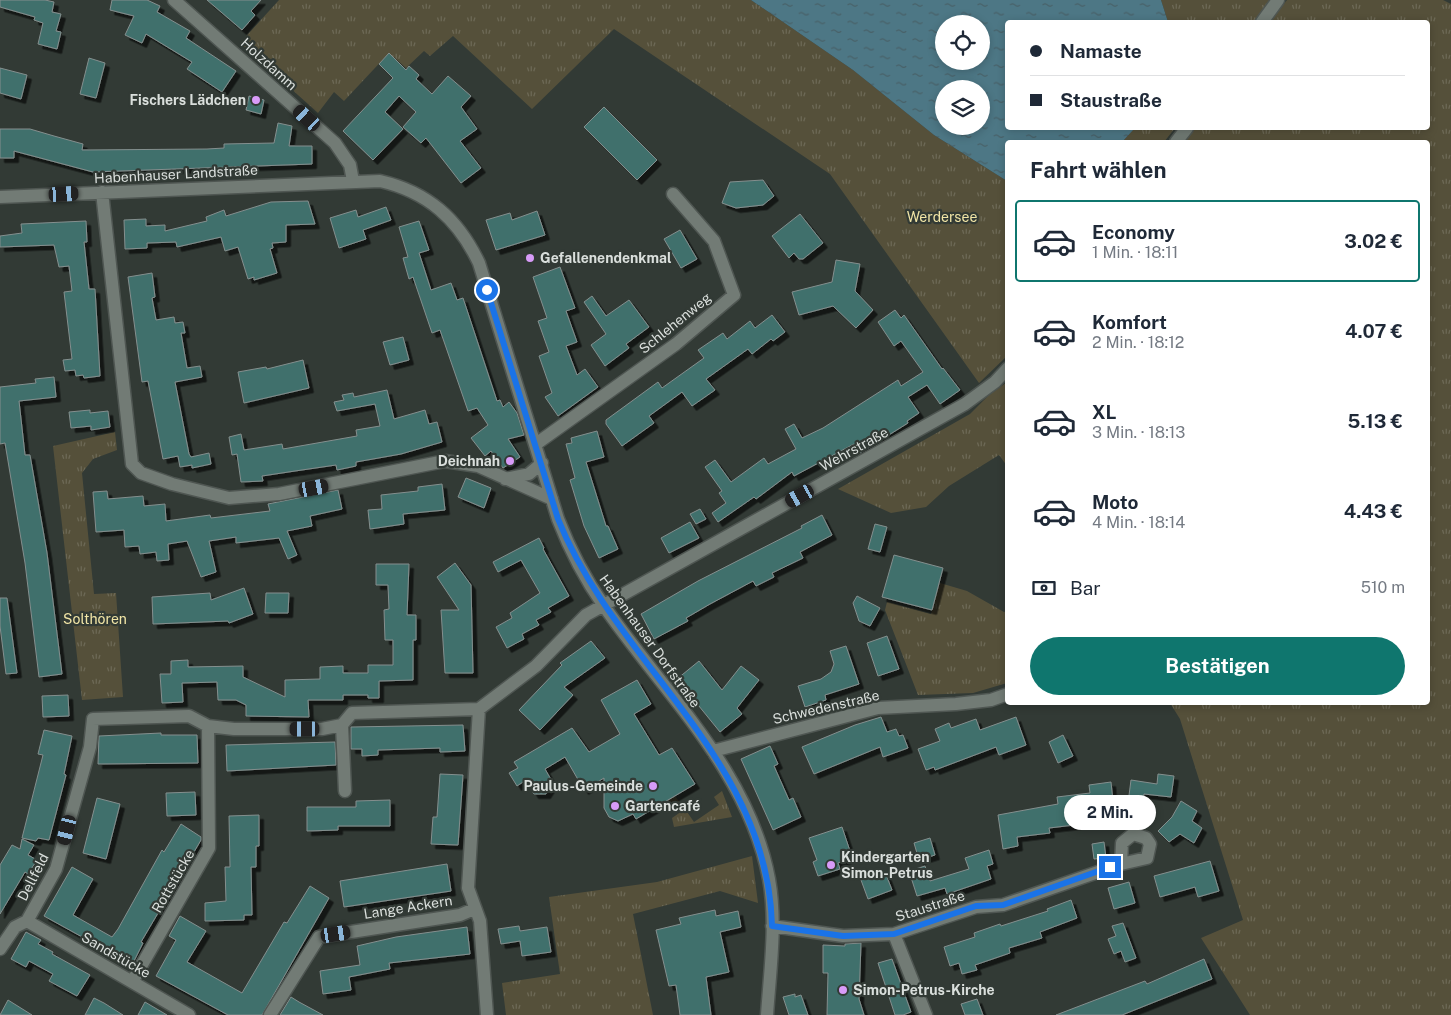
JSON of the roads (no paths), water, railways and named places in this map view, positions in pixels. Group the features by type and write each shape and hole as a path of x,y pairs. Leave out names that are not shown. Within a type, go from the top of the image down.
{"street":[{"name":"Holzdamm","path":"174,0 335,143 350,165 353,181"},
{"path":"1263,20 1278,0"},
{"path":"1178,140 1185,130"},
{"name":"Habenhauser Landstraße","path":"0,197 353,181"},
{"name":"Habenhauser Dorfstraße","path":"353,181 380,181 403,186 431,202 464,236 479,262 552,499 570,548 604,606 713,751 737,793 757,836 769,880 772,926 767,1015"},
{"path":"102,192 132,464 141,474 229,498 297,491 445,461 478,466 552,499"},
{"name":"Schlehenweg","path":"536,444 676,344 734,295 714,241 673,194"},
{"name":"Wehrstraße","path":"479,709 536,666 586,615 965,404 1005,371"},
{"path":"505,479 529,474 542,463"},
{"name":"Schwedenstraße","path":"713,751 878,708 956,704 991,700 1005,695"},
{"path":"208,726 234,729 322,729 342,725 352,713 479,709 468,888 474,909 480,921 487,1015"},
{"name":"Dellfeld","path":"0,949 15,927 27,921 56,869 90,747 93,719 189,716 208,726"},
{"path":"342,725 345,791"},
{"name":"Rottstücke","path":"132,982 209,848 208,726"},
{"name":"Staustraße","path":"772,926 843,936 894,934 976,906 1003,905 1121,864"},
{"name":"Lange Ackern","path":"270,1015 319,936 460,915 474,909"},
{"name":"Sandstücke","path":"27,921 189,1015"},
{"path":"894,934 926,1015"}],"water":[{"name":"Werdersee","path":"751,0 1161,0 1167,20 1005,20 1005,130 1133,130 1124,140 1005,140 1005,180 934,135 853,70"}],"place":[{"name":"Fischers Lädchen","path":"256,100"},
{"name":"Gefallenendenkmal","path":"530,258"},
{"name":"Deichnah","path":"510,461"},
{"name":"Paulus-Gemeinde","path":"653,786"},
{"name":"Gartencafé","path":"615,806"},
{"name":"Kindergarten Simon-Petrus","path":"831,865"},
{"name":"Simon-Petrus-Kirche","path":"843,990"}],"park label":[{"name":"Solthören","path":"95,619"}]}
